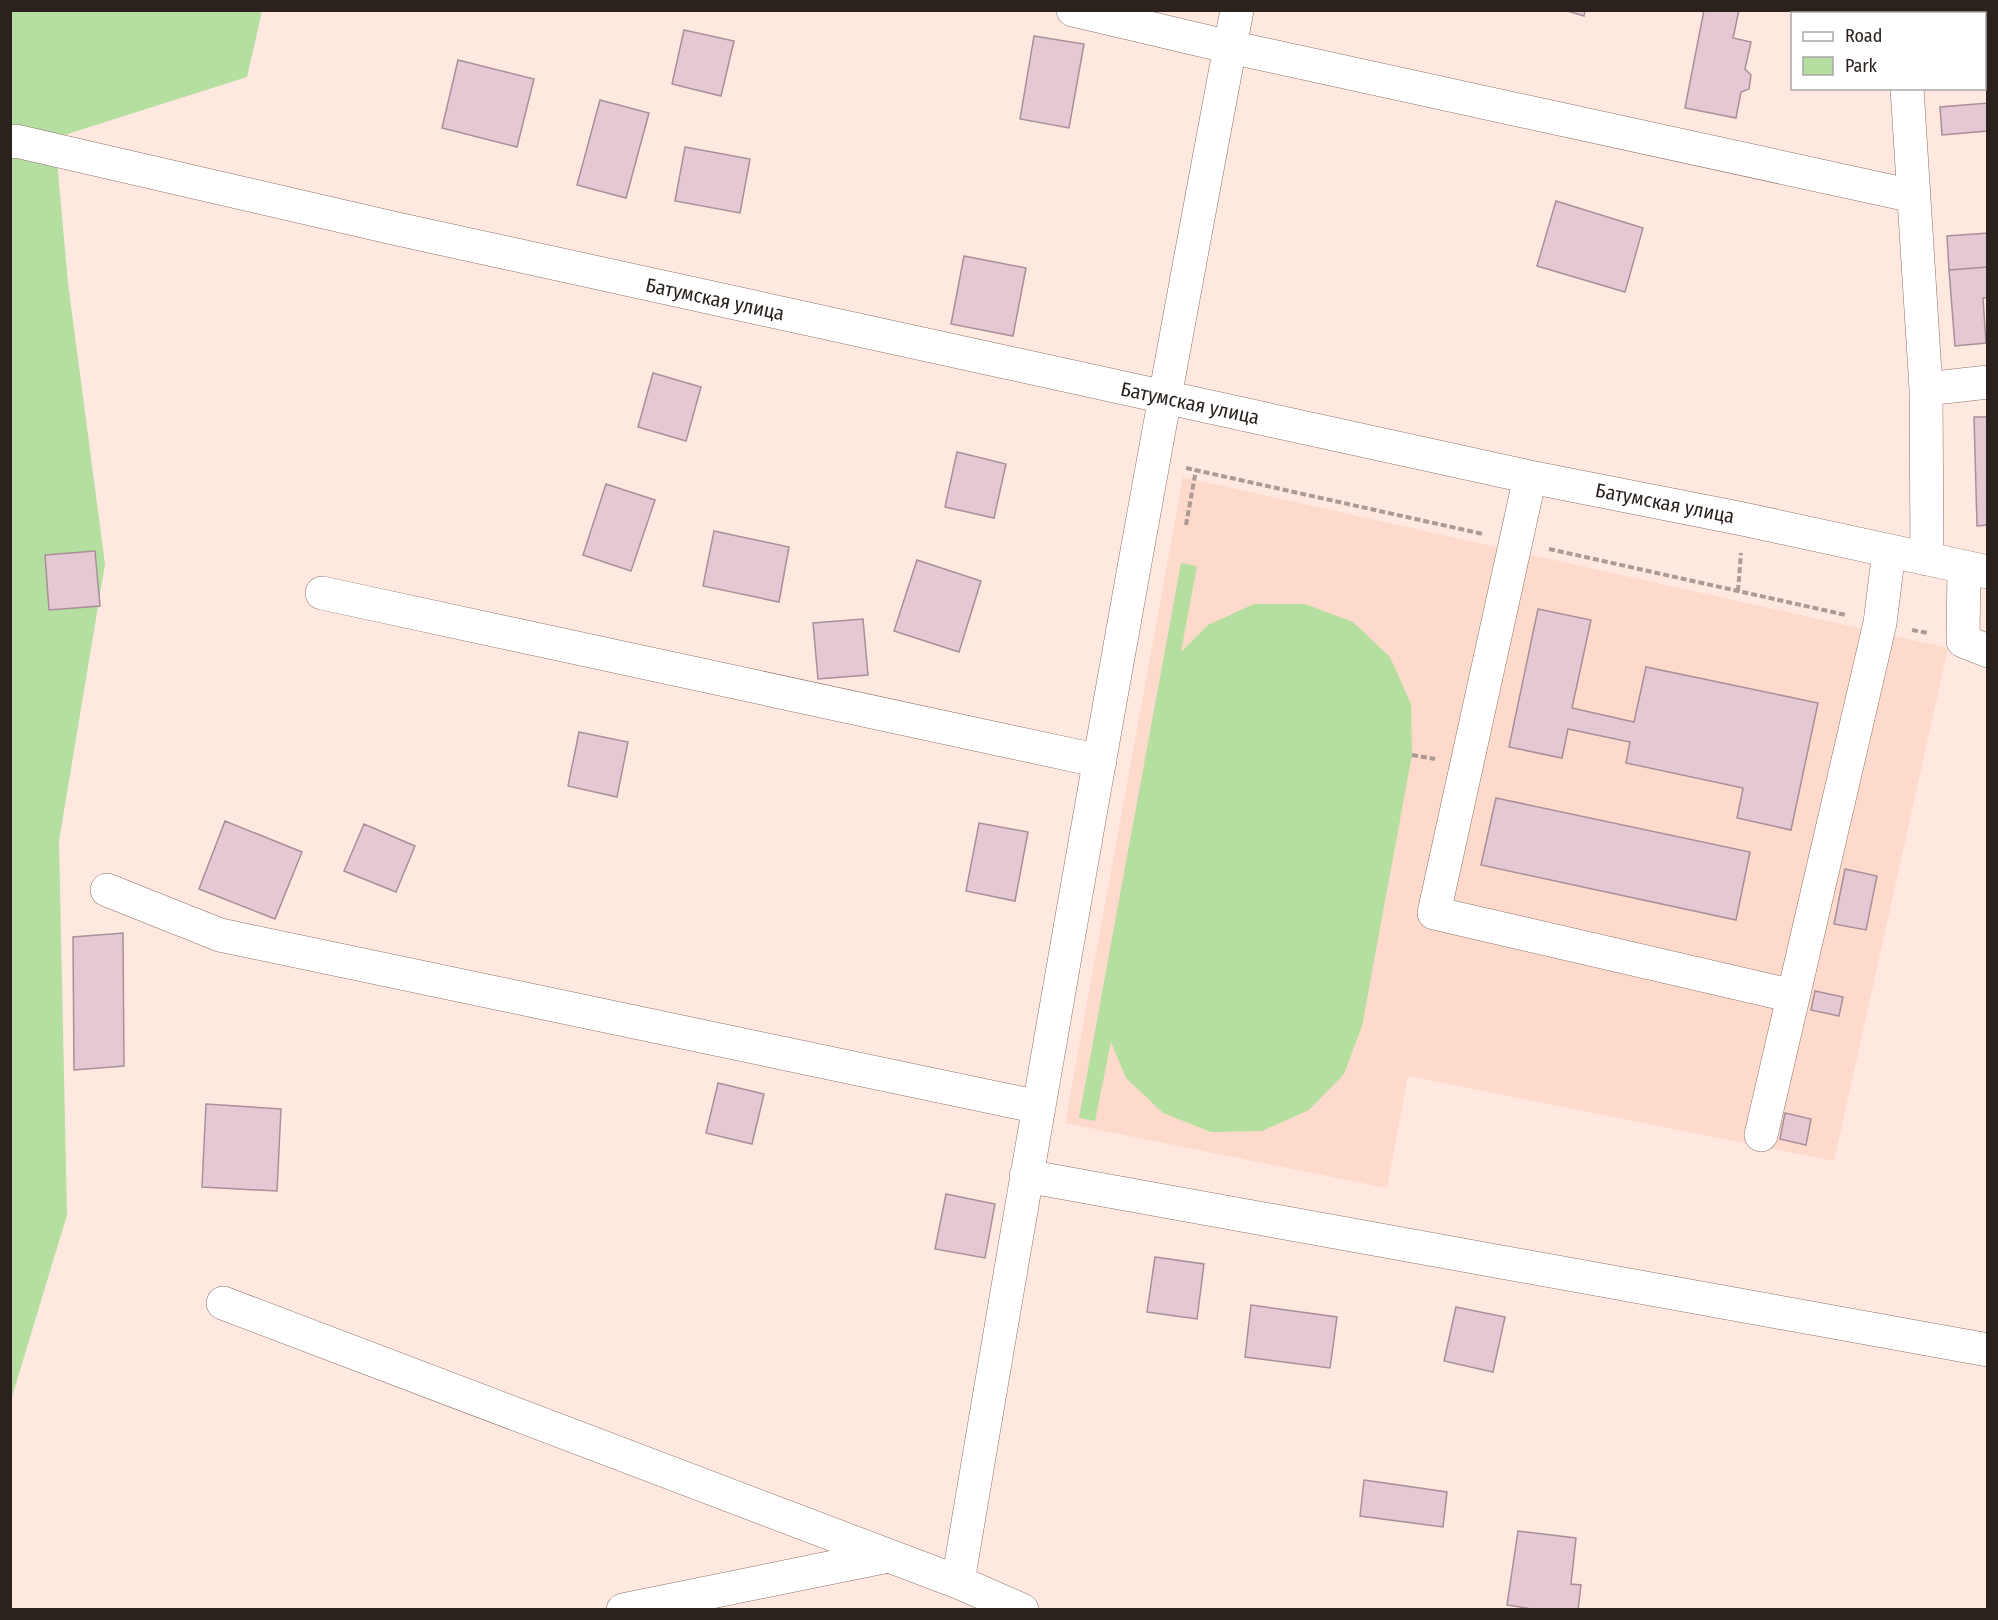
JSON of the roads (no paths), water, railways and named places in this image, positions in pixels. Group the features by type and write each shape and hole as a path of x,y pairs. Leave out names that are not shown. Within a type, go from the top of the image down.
{"street":[{"path":"1073,10 1230,47 1913,196"},
{"path":"958,1582 1026,1176 1164,397 1237,10"},
{"path":"1906,90 1926,389 1927,559"},
{"name":"Батумская улица","path":"10,142 15,141 393,228 1530,477 1743,519 1976,569"},
{"path":"1926,389 1988,382"},
{"path":"1530,477 1434,913 1793,996"},
{"path":"1761,1135 1880,623 1889,551"},
{"path":"1975,646 1976,569"},
{"path":"322,593 1100,761"},
{"path":"107,890 220,935 1039,1107"},
{"path":"1026,1176 1988,1350"},
{"path":"223,1303 958,1582 1022,1610"},
{"path":"623,1610 888,1556"}]}
